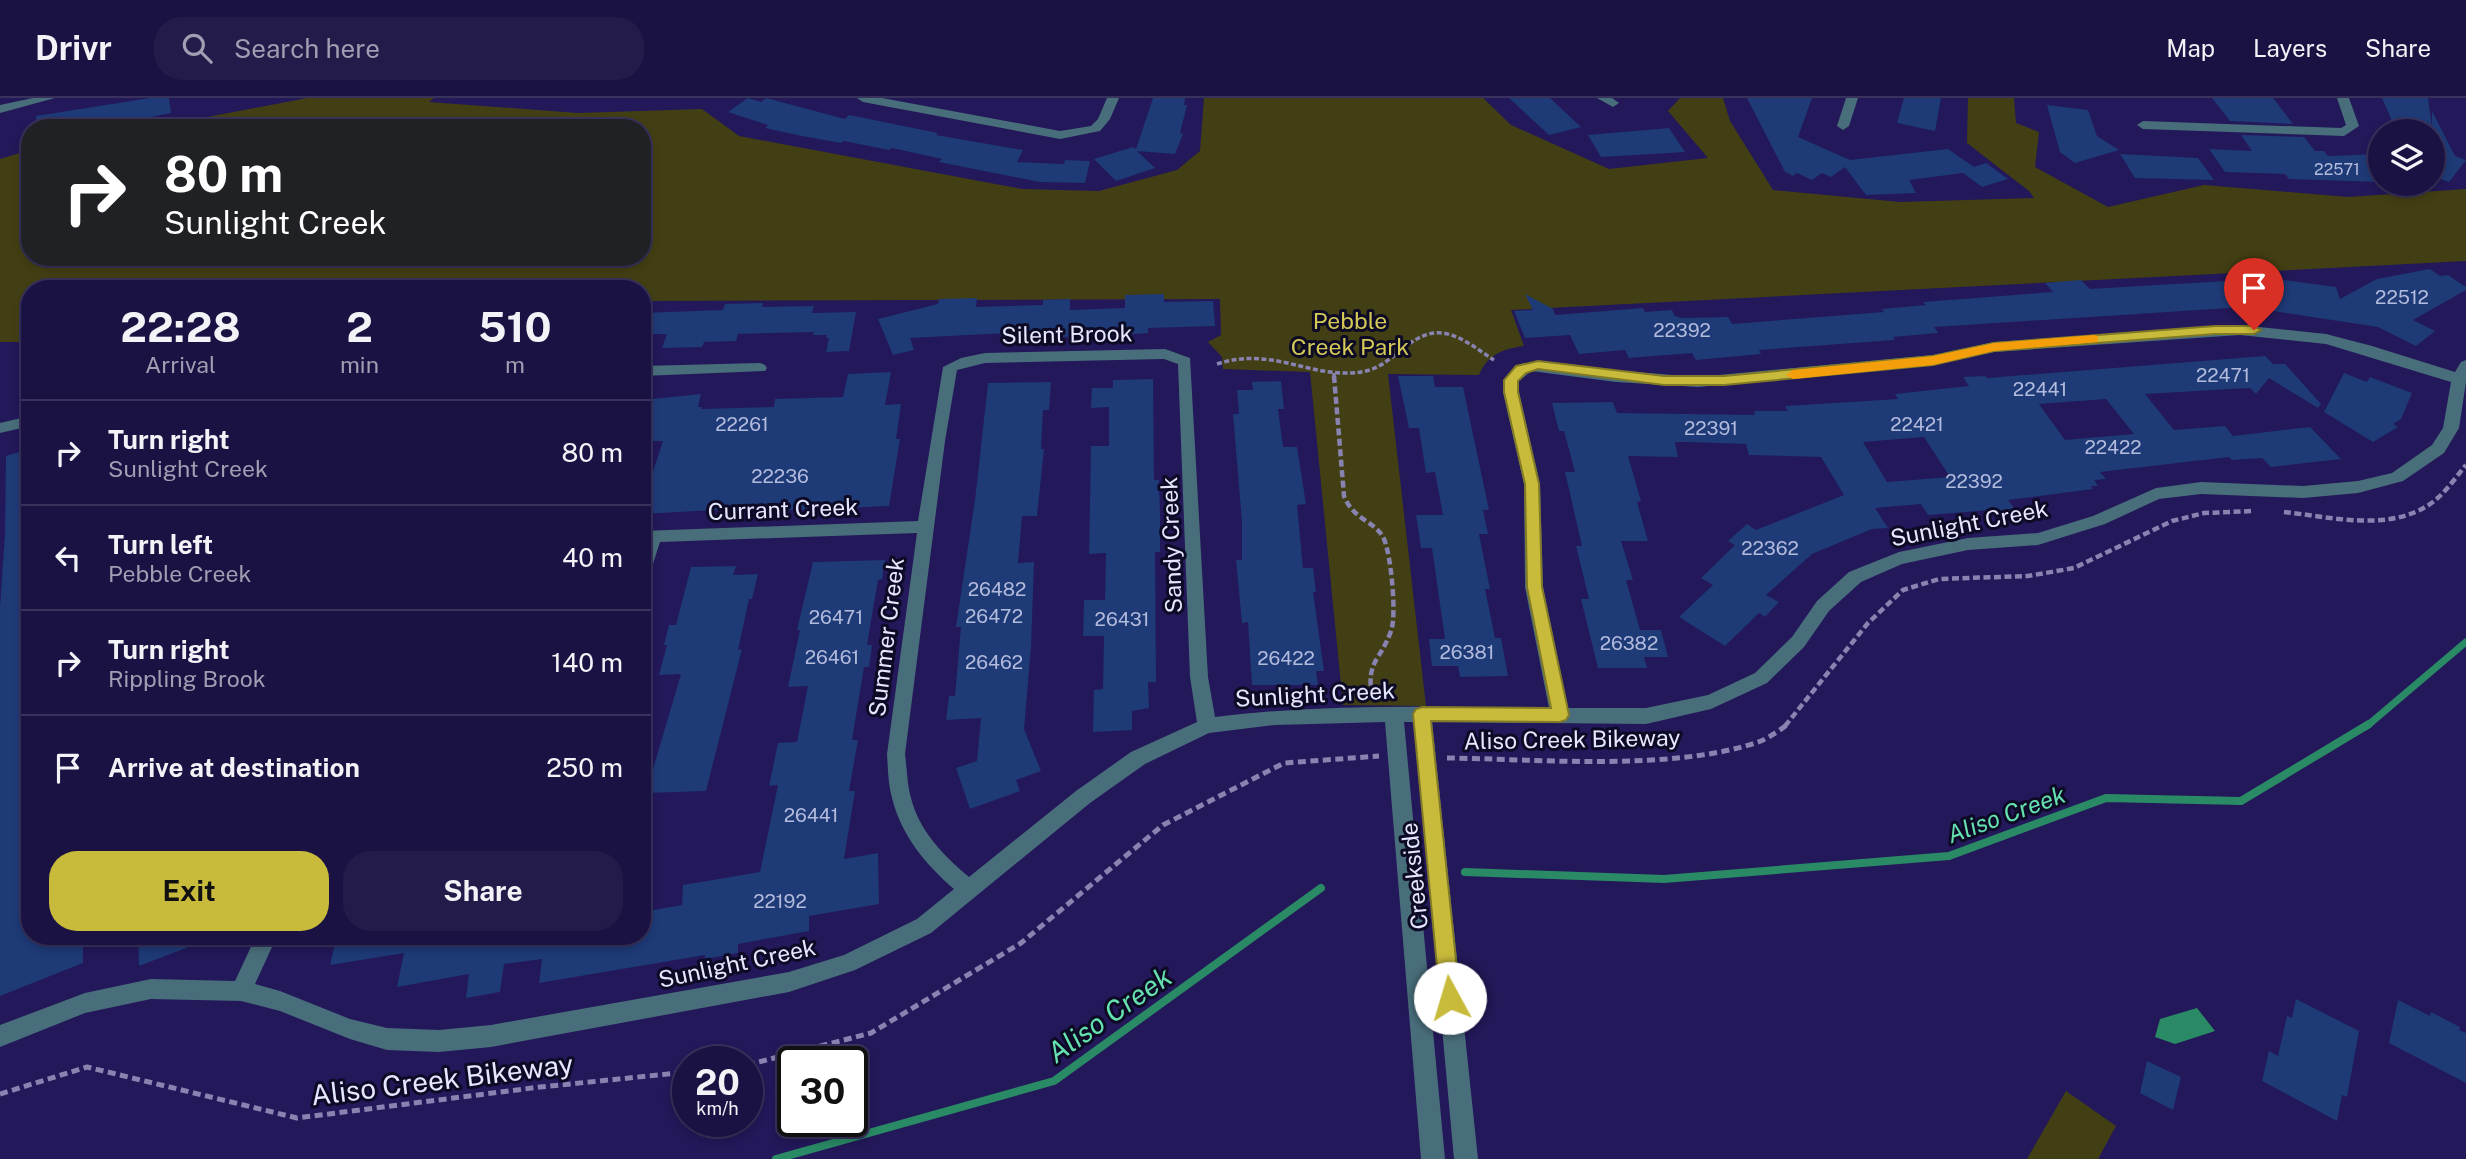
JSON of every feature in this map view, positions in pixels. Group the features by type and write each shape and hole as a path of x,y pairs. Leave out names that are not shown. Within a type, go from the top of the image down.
{"street":[{"path":"0,109 49,98"},
{"path":"863,98 1060,135 1091,133 1103,124 1113,98"},
{"path":"1843,126 1852,98"},
{"path":"2143,125 2344,132 2353,126 2343,98"},
{"path":"1560,715 1535,587 1532,484 1511,392 1511,380 1521,370 1538,365 1664,381 1724,381 1933,360 1994,347 2240,330 2326,339 2463,372"},
{"name":"Silent Brook","path":"950,367 985,358 1166,354 1185,361"},
{"name":"Sandy Creek","path":"1185,361 1199,677 1207,726"},
{"name":"Summer Creek","path":"950,367 925,527 896,754 902,799 918,836 938,864 970,890"},
{"path":"651,371 760,368"},
{"name":"Sunlight Creek","path":"0,1036 85,1003 151,989 242,991 280,1001 350,1029 387,1039 439,1041 491,1036 789,982 848,963 925,926 1083,797 1138,758 1207,726 1275,717 1384,714 1646,716 1711,702 1761,678 1798,642 1823,606 1855,577 1899,558 1968,544 2038,539 2099,520 2156,494 2201,488 2303,492 2358,487 2397,477 2438,449 2451,428 2463,372"},
{"path":"0,428 21,423"},
{"name":"Currant Creek","path":"651,537 925,527"},
{"name":"Creekside","path":"1384,714 1397,754 1433,1159"},
{"name":"Creekside","path":"1422,714 1466,1159"},
{"path":"242,991 263,945"}],"path":[{"path":"1217,364 1232,357 1258,356 1334,373 1367,371 1429,333 1454,336 1494,360"},
{"path":"1334,373 1344,496 1347,506 1358,520 1376,529 1384,540 1390,575 1393,626 1385,649 1369,676 1384,714"},
{"path":"2283,512 2371,520 2408,515 2433,502 2466,465"},
{"name":"Aliso Creek Bikeway","path":"1426,757 1643,760 1719,752 1763,740 1789,724 1868,623 1903,590 1939,579 2028,576 2074,568 2172,521 2204,513 2259,511"},
{"path":"763,1061 871,1033 1021,943 1163,825 1284,764 1397,754"},
{"name":"Aliso Creek Bikeway","path":"0,1094 87,1067 297,1118 540,1087 672,1074"}],"green space":[{"name":"Pebble Creek Park","path":"307,98 434,98 429,102 578,113 702,109 739,136 1022,189 1099,191 1177,170 1200,151 1204,98 1483,98 1511,125 1609,169 1708,158 1668,111 1680,98 1723,98 1730,121 1773,190 1900,202 2034,198 2029,191 1967,143 1968,98 2014,98 2016,123 2039,132 2035,167 2108,207 2204,185 2348,197 2445,196 2445,190 2466,189 2466,261 1511,310 1524,346 1492,357 1479,375 1388,374 1426,706 1343,705 1310,372 1223,369 1222,357 1208,342 1221,335 1220,299 651,301 651,280 21,280 21,342 0,342 0,159 21,153 21,266 651,266 651,119 197,119"},
{"path":"2066,1091 2116,1126 2098,1159 2027,1159"}],"shaded area":[{"path":"2197,1008 2215,1031 2175,1044 2155,1037 2160,1019"}],"building":[{"path":"150,98 169,98 171,113 141,119 36,119 36,116"},
{"path":"748,98 761,102 766,98 845,119 849,115 938,133 936,135 1023,150 1017,162 1064,164 1065,160 1090,161 1085,183 1040,182 939,162 942,159 892,148 889,150 844,141 841,143 765,128 768,125 728,112"},
{"path":"1153,98 1185,98 1184,105 1187,105 1180,133 1183,134 1175,154 1137,151 1155,168 1116,181 1094,159 1133,147 1136,149"},
{"path":"1509,98 1550,98 1581,127 1549,135"},
{"path":"1747,98 1812,98 1798,137 1850,160 1948,149 1974,167 1986,163 2008,179 1982,187 1963,173 1909,180 1916,193 1866,195 1845,167 1831,177 1822,173 1812,180 1797,173 1793,176 1785,172"},
{"path":"1904,98 1941,98 1935,131 1897,123"},
{"path":"2212,98 2273,98 2293,124 2230,121"},
{"path":"2382,98 2428,98 2431,119 2391,119"},
{"path":"2047,105 2088,110 2097,136 2119,150 2075,163 2060,152"},
{"path":"1669,128 1685,152 1601,157 1588,135"},
{"path":"2241,135 2304,137 2315,151 2324,151 2328,156 2368,154 2368,182 2289,179 2285,174 2225,172 2209,149 2252,151"},
{"path":"2445,136 2455,156 2466,160 2449,182 2445,181"},
{"path":"2120,154 2198,158 2214,180 2135,178"},
{"path":"2430,269 2440,276 2448,275 2466,287 2466,290 2413,320 2435,331 2416,346 2378,327 2246,307 1934,327 1938,333 1893,337 1895,340 1759,350 1761,354 1696,360 1692,353 1629,358 1625,350 1579,354 1570,335 1525,338 1514,311 1533,310 1525,294 1553,309 1555,315 1643,308 1645,312 1672,310 1675,316 1682,318 1728,317 1732,324 1884,312 1882,309 1926,305 1923,302 2053,292 2045,283 2081,280 2090,289 2243,280 2241,274 2336,287 2340,299 2377,279"},
{"path":"1164,294 1164,302 1213,301 1215,326 1148,328 1148,333 1120,335 1030,338 1030,332 910,338 914,350 893,355 878,319 938,304 939,299 977,298 976,307 1043,305 1043,300 1070,299 1070,310 1125,308 1125,295"},
{"path":"763,303 762,307 814,306 812,313 856,312 849,351 826,352 829,338 826,338 827,335 813,335 814,332 738,334 736,341 704,342 702,347 662,348 667,334 651,334 651,313 723,310 725,304"},
{"path":"2265,356 2273,364 2285,364 2321,404 2318,408 2269,378 2256,394 2250,388 2145,394 2174,430 2225,426 2233,436 2310,427 2341,459 2271,467 2262,458 2232,460 2229,457 2100,472 2106,479 2094,480 2098,486 2091,486 2093,489 2008,500 2017,512 1992,514 1990,510 1928,515 1921,504 1875,508 1888,528 1872,529 1812,554 1766,595 1779,602 1765,617 1759,613 1725,646 1679,617 1713,585 1701,578 1735,545 1728,541 1747,524 1756,530 1844,495 1821,457 1749,455 1746,444 1675,442 1678,457 1628,456 1641,501 1637,502 1648,541 1621,541 1633,580 1626,580 1640,630 1661,630 1668,657 1644,657 1647,668 1598,668 1581,599 1589,599 1576,546 1582,546 1565,472 1575,472 1564,431 1559,431 1552,403 1613,402 1617,413 1755,415 1754,411 1788,411 1785,406 1898,399 1895,394 1969,386 1963,377 1987,378","holes":["2106,399 2134,434 2065,440 2039,404","1924,437 1950,477 1887,482 1863,442"]},
{"path":"891,372 885,405 901,404 896,439 900,439 889,506 769,511 770,507 651,514 651,478 663,441 651,441 651,399 701,394 698,407 702,407 701,409 774,407 775,399 843,397 848,374"},
{"path":"2344,373 2367,382 2370,377 2412,393 2401,419 2393,424 2398,427 2373,442 2324,412"},
{"path":"1398,376 1433,376 1435,387 1463,387 1489,510 1483,510 1488,534 1479,534 1490,589 1485,589 1495,638 1501,638 1508,676 1460,677 1458,666 1432,666 1429,639 1445,639 1432,548 1421,548 1416,515 1443,515 1435,472 1426,473 1419,428 1409,428"},
{"path":"1153,379 1154,480 1159,480 1160,515 1160,552 1155,552 1156,682 1148,682 1149,708 1132,711 1132,730 1093,732 1094,690 1103,689 1104,636 1083,636 1084,600 1105,600 1106,553 1089,554 1091,446 1109,446 1109,407 1091,408 1092,388 1113,388 1113,380"},
{"path":"1281,381 1284,409 1278,409 1283,447 1297,447 1306,504 1297,505 1303,568 1313,568 1316,592 1313,592 1324,671 1316,671 1318,685 1252,685 1248,622 1242,623 1236,560 1242,560 1242,522 1233,414 1239,414 1237,390 1253,390 1252,382"},
{"path":"1051,382 1049,410 1043,410 1041,449 1044,449 1037,516 1022,516 1018,563 1034,562 1024,729 1041,771 1016,780 1020,791 970,809 956,768 977,761 981,718 946,720 949,696 955,696 961,627 956,627 975,500 988,383"},
{"path":"21,452 21,945 83,945 83,963 0,996 0,607 6,456"},
{"path":"885,560 882,579 878,580 867,645 872,645 869,667 864,667 852,740 858,740 849,791 855,791 844,859 878,853 879,904 809,916 809,931 738,944 738,953 705,959 705,955 539,983 542,959 504,964 500,992 466,998 469,974 397,987 404,953 330,965 335,945 651,945 651,910 682,905 683,885 760,872 778,785 769,786 778,743 797,742 808,686 788,687 800,630 797,630 813,562"},
{"path":"736,566 733,575 758,574 752,599 749,599 738,650 742,649 706,791 651,793 651,776 681,674 659,675 667,645 664,645 669,625 676,625 691,567"},
{"path":"138,945 194,945 139,966"},
{"path":"2296,999 2359,1031 2347,1097 2342,1095 2337,1121 2262,1081 2269,1051 2278,1056 2287,1016 2292,1018"},
{"path":"2398,1000 2430,1016 2431,1012 2466,1033 2466,1083 2389,1043"},
{"path":"2147,1061 2181,1077 2173,1110 2140,1093"}],"waterway":[{"name":"Aliso Creek","path":"2367,726 2466,642"},
{"name":"Aliso Creek","path":"1465,872 1664,879 1949,856 2106,798 2241,801 2369,724"},
{"name":"Aliso Creek","path":"776,1159 1054,1081 1321,888"}],"slow traffic":[{"path":"1793,375 1933,360 1994,347 2094,339"}],"route":[{"path":"1450,998 1422,714 1560,715 1535,587 1532,484 1511,392 1511,380 1521,370 1538,365 1616,377 1664,381 1724,381 1933,360 1994,347 2215,330 2254,330"}]}
